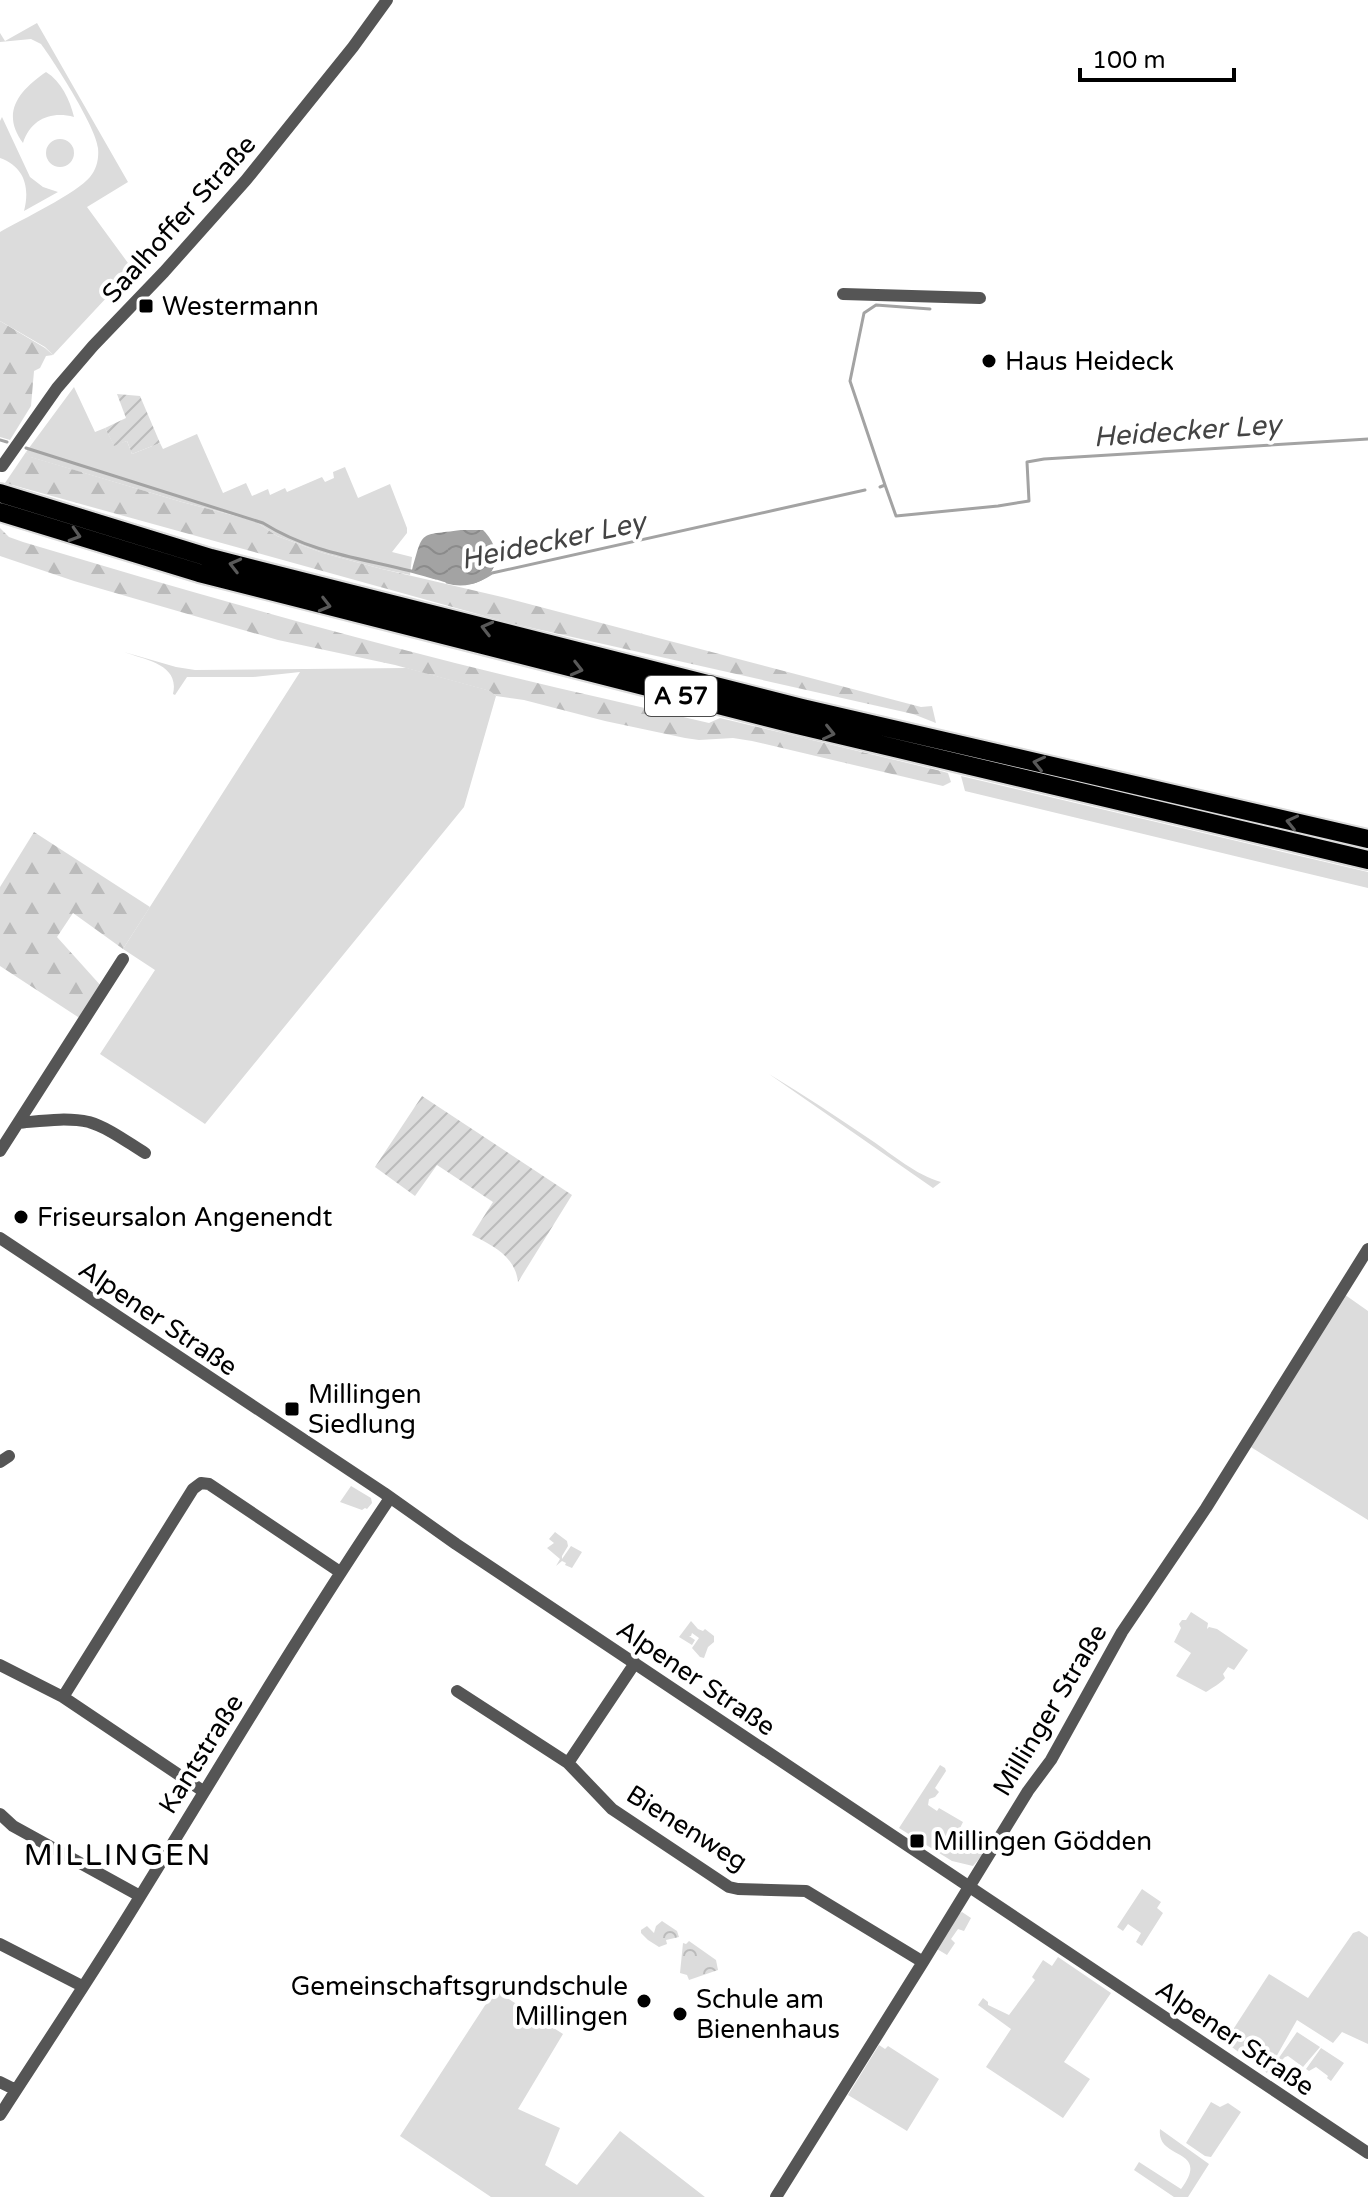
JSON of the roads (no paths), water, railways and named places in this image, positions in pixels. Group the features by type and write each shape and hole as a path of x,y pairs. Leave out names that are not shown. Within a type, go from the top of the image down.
{"highway":[{"name":"A 57","path":"0,493 211,558 575,651 802,708 1368,839"},
{"name":"A 57","path":"0,512 199,573 793,724 1368,860"}],"street":[{"name":"Saalhoffer Straße","path":"2,466 57,388 246,180 387,0"},
{"path":"843,294 980,298"},
{"path":"0,1151 123,959"},
{"path":"18,1123 88,1122 114,1133 145,1153"},
{"name":"Alpener Straße","path":"0,1238 1368,2153"},
{"name":"Millinger Straße","path":"776,2197 1028,1791 1051,1760 1122,1632 1206,1508 1368,1249"},
{"path":"63,1697 193,1489 201,1483 209,1484 340,1572"},
{"name":"Kantstraße","path":"0,2115 140,1896 340,1572 390,1498"},
{"path":"568,1763 635,1663"},
{"path":"0,1665 63,1697 203,1791"},
{"name":"Bienenweg","path":"457,1691 568,1763 612,1809 729,1887 806,1891 923,1962"},
{"path":"0,1814 13,1826 140,1896"},
{"path":"0,1944 82,1986"},
{"path":"0,2082 16,2090"}],"water":[{"path":"461,530 483,530 491,540 496,561 487,577 467,585 454,584 412,570 425,537"}],"waterway":[{"path":"885,485 850,381 864,313 876,305 930,309"},
{"name":"Heidecker Ley","path":"880,487 885,485 896,516 998,506 1029,501 1027,462 1368,439"},
{"path":"0,440 7,442"},
{"name":"Heidecker Ley","path":"26,448 263,523 284,535 327,551 436,578"},
{"name":"Heidecker Ley","path":"447,582 471,583 492,573 865,490"}],"place":[{"name":"Westermann","path":"146,306"},
{"name":"Haus Heideck","path":"989,361"},
{"name":"Friseursalon Angenendt","path":"21,1217"},
{"name":"Millingen Siedlung","path":"292,1409"},
{"name":"Millingen Gödden","path":"917,1841"},
{"name":"Gemeinschaftsgrundschule Millingen","path":"644,2001"},
{"name":"Schule am Bienenhaus","path":"680,2014"}],"district":[{"name":"MILLINGEN","path":"118,1855"}]}
